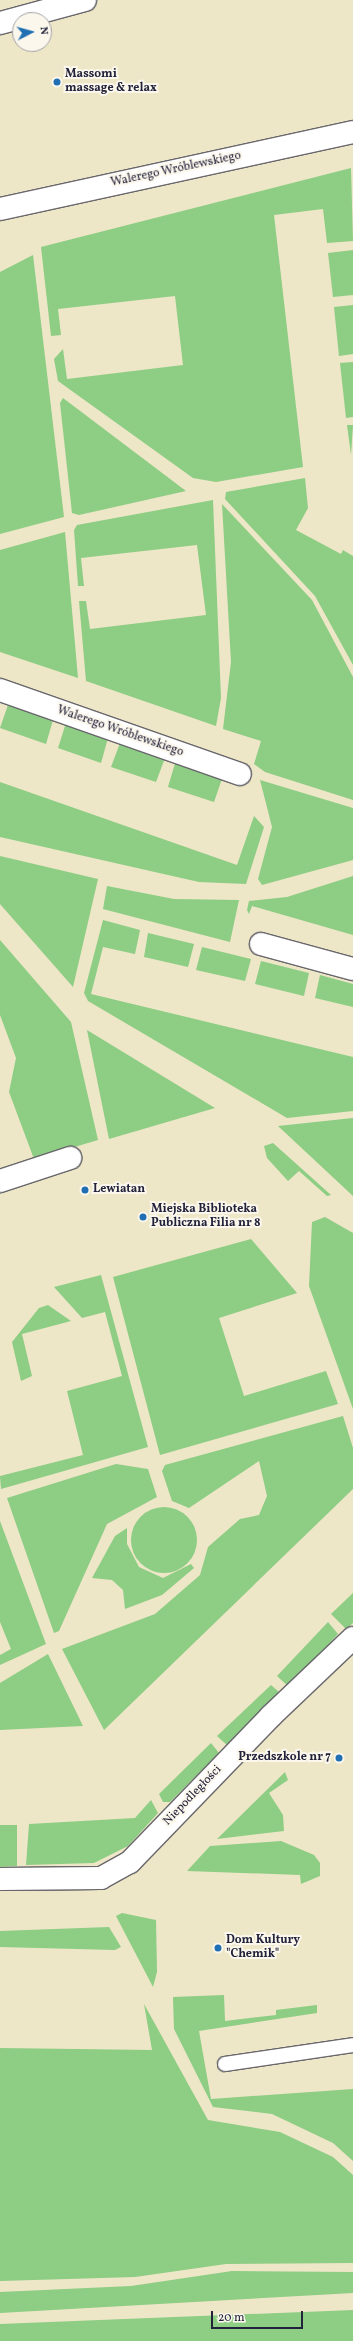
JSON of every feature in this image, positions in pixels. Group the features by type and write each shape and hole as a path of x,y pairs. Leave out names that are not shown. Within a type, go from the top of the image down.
{"street":[{"path":"0,23 85,0"},
{"name":"Walerego Wróblewskiego","path":"0,209 353,132"},
{"name":"Walerego Wróblewskiego","path":"0,690 240,774"},
{"path":"261,944 353,969"},
{"path":"0,1180 70,1158"},
{"name":"Niepodległości","path":"0,1879 101,1878 130,1862 271,1716 353,1638"}],"lane":[{"path":"225,2064 353,2046"}],"green space":[{"path":"351,168 353,241 327,243 323,209 274,215 303,467 216,482 193,478 58,381 54,359 63,349 67,379 183,365 175,296 58,309 61,335 51,336 41,247"},
{"path":"353,250 353,295 333,297 328,253"},
{"path":"33,255 64,517 0,534 0,272"},
{"path":"353,305 353,354 339,356 334,307"},
{"path":"353,362 353,417 346,418 340,363"},
{"path":"63,398 186,491 79,515 72,513 60,403"},
{"path":"347,425 353,425 351,455"},
{"path":"305,478 308,508 296,530 341,554 343,550 353,556 353,665 315,596 225,499 226,492"},
{"path":"213,500 221,698 216,726 86,681 79,601 86,601 90,629 206,615 197,545 81,558 84,586 78,586 74,530 77,525"},
{"path":"222,504 312,600 353,677 353,800 265,772 254,764 261,741 223,729 231,662"},
{"path":"65,532 78,678 0,652 0,550"},
{"path":"8,705 53,720 46,744 0,728"},
{"path":"66,723 108,738 101,763 58,748"},
{"path":"120,743 165,758 156,782 111,767"},
{"path":"176,760 223,776 214,802 168,787"},
{"path":"260,780 353,808 353,860 262,885 258,879 272,827"},
{"path":"0,782 237,865 254,816 264,827 246,884 199,882 0,837"},
{"path":"0,856 98,879 73,987 0,904"},
{"path":"353,876 353,935 252,906 249,914 247,910 249,901 287,897"},
{"path":"107,886 174,899 239,900 230,942 103,909"},
{"path":"103,920 140,930 135,954 103,947 91,994 353,1057 353,1111 287,1118 88,1001 84,993"},
{"path":"148,933 194,944 188,967 144,957"},
{"path":"0,940 71,1022 98,1140 34,1159 9,1092 16,1058 0,1015"},
{"path":"202,947 251,959 245,981 196,970"},
{"path":"261,961 309,973 304,996 255,984"},
{"path":"320,975 353,984 353,1007 315,998"},
{"path":"87,1030 215,1108 109,1139"},
{"path":"353,1118 353,1196 278,1126"},
{"path":"273,1143 331,1195 327,1196 299,1171 288,1181 267,1158 264,1146"},
{"path":"325,1217 353,1233 353,1409 309,1286 312,1222"},
{"path":"251,1239 297,1293 219,1318 244,1396 326,1371 338,1404 160,1455 113,1277"},
{"path":"101,1275 148,1447 1,1489 0,1476 83,1455 67,1391 122,1376 105,1312 82,1318 54,1287"},
{"path":"48,1305 71,1321 22,1334 32,1376 21,1381 12,1342 39,1308"},
{"path":"343,1416 353,1448 353,1489 104,1730 62,1649 155,1614 200,1575 208,1547 240,1519 259,1515 267,1496 259,1461 189,1508 172,1501 162,1471 165,1465"},
{"path":"116,1464 148,1469 157,1497 107,1524 59,1631 54,1633 7,1498"},
{"path":"164,1507 177,1510 187,1517 194,1527 197,1540 194,1553 187,1563 177,1570 164,1573 151,1570 141,1563 134,1553 131,1540 134,1527 141,1517 151,1510"},
{"path":"0,1521 46,1644 0,1665 0,1655 11,1649 0,1622"},
{"path":"127,1528 127,1544 139,1567 163,1578 191,1564 194,1568 162,1595 125,1609 123,1590 112,1580 92,1578 115,1536"},
{"path":"353,1593 353,1623 346,1629 331,1614"},
{"path":"328,1622 338,1634 289,1687 277,1676"},
{"path":"48,1654 83,1726 0,1730 0,1683"},
{"path":"271,1685 279,1692 227,1745 217,1736"},
{"path":"211,1743 219,1753 170,1802 163,1802 159,1794"},
{"path":"285,1772 288,1780 269,1793 283,1815 284,1831 217,1839"},
{"path":"151,1800 158,1813 128,1846 94,1863 26,1865 29,1824 135,1818"},
{"path":"0,1825 17,1825 17,1866 0,1867"},
{"path":"281,1841 314,1855 320,1863 320,1876 301,1884 300,1875 187,1871 210,1846"},
{"path":"122,1913 156,1920 157,1972 153,1987 116,1916"},
{"path":"109,1927 121,1947 115,1950 0,1947 0,1931"},
{"path":"224,1995 225,2021 276,2015 276,2010 317,2005 317,2013 199,2031 211,2099 353,2089 353,2161 333,2143 272,2114 213,2107 174,2029 173,1997"},
{"path":"144,2004 208,2120 280,2132 333,2157 353,2175 353,2263 226,2264 135,2277 0,2281 0,2048 152,2050"},
{"path":"232,2271 353,2272 353,2293 0,2313 0,2292 131,2286"},
{"path":"353,2310 353,2341 0,2341 0,2324"}],"place":[{"name":"Massomi massage & relax","path":"57,82"},
{"name":"Lewiatan","path":"85,1190"},
{"name":"Miejska Biblioteka Publiczna Filia nr 8","path":"143,1217"},
{"name":"Przedszkole nr 7","path":"339,1758"},
{"name":"Dom Kultury \"Chemik\"","path":"218,1948"}]}
